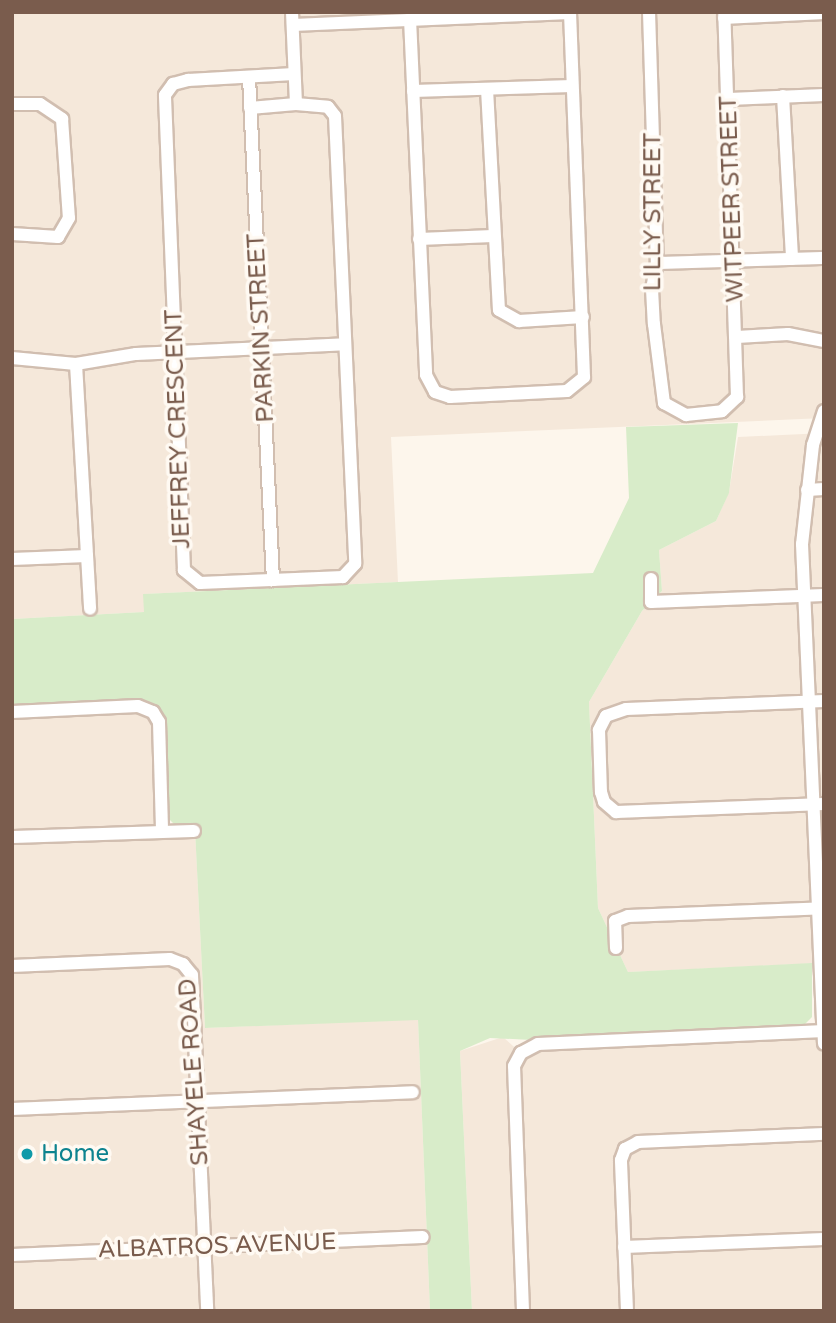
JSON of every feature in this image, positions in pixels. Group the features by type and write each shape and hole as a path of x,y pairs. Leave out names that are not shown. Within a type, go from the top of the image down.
{"street":[{"name":"LILLY STREET","path":"649,12 657,263 652,289 664,403 670,410 686,415 722,411 734,402 738,387"},
{"path":"296,104 293,19 410,19 570,13 586,367 575,388 450,397 435,392 426,375 410,19"},
{"path":"724,15 824,13"},
{"name":"WITPEER STREET","path":"724,15 738,387"},
{"name":"JEFFREY CRESCENT","path":"250,108 296,104 328,107 335,116 355,564 343,577 208,584 195,582 184,570 165,95 181,81 294,74"},
{"name":"PARKIN STREET","path":"249,77 273,580"},
{"path":"413,91 572,86"},
{"path":"487,89 496,298 507,318 583,317"},
{"path":"729,99 824,95"},
{"path":"783,96 792,259"},
{"path":"12,104 40,104 62,119 69,218 64,233 58,237 12,234"},
{"path":"419,239 492,236"},
{"path":"657,263 824,258"},
{"path":"737,337 788,334 824,341"},
{"path":"12,358 76,364 175,352 345,344"},
{"path":"76,364 90,609"},
{"path":"523,1311 514,1066 521,1053 538,1044 823,1035 818,804 807,702 802,596 807,490 824,411"},
{"path":"807,490 824,489"},
{"path":"12,559 87,556"},
{"path":"651,579 651,602 824,595"},
{"path":"818,804 616,812 604,803 601,792 599,730 613,712 824,701"},
{"path":"12,712 138,706 153,712 160,734 162,831"},
{"path":"12,837 194,831"},
{"path":"616,948 615,924 621,917 820,908"},
{"name":"SHAYELE ROAD","path":"12,966 170,959 183,964 192,975 207,1311"},
{"path":"12,1109 412,1092"},
{"path":"627,1311 621,1160 631,1145 824,1134"},
{"name":"ALBATROS AVENUE","path":"12,1255 422,1237"},
{"path":"624,1247 824,1239"}],"shaded area":[{"path":"12,12 824,12 824,418 391,437 398,582 144,594 144,612 12,619"},
{"path":"824,433 824,963 628,972 598,908 589,702 642,611 662,591 659,550 716,521 729,492 738,437"},
{"path":"12,711 153,712 163,830 195,829 205,1028 418,1019 430,1311 12,1311"},
{"path":"824,1031 824,1311 472,1311 460,1051 503,1037 521,1053 531,1047"}],"green space":[{"path":"738,423 729,493 716,521 659,550 662,591 642,611 589,702 598,908 628,972 812,963 812,1017 802,1027 532,1040 490,1038 460,1051 472,1311 430,1311 418,1020 205,1028 195,830 177,827 167,817 155,708 142,701 12,706 12,619 144,612 143,594 593,573 629,498 626,427"}],"place":[{"name":"Home","path":"27,1154"}]}
